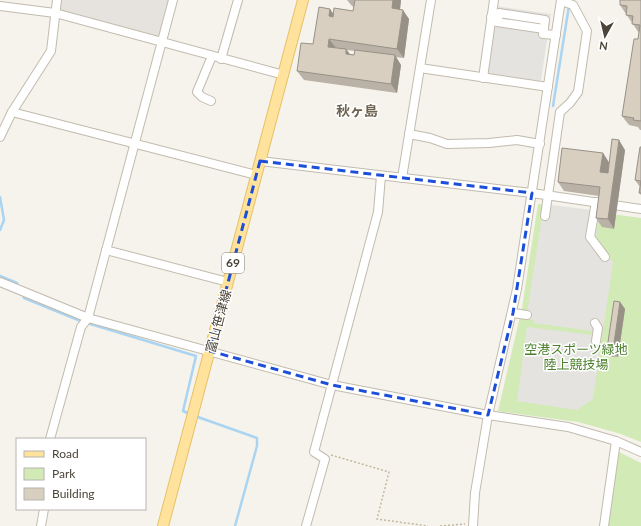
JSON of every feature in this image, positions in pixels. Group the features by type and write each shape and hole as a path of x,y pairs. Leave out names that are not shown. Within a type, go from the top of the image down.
{"main road":[{"name":"富山笹津線","path":"163,526 304,0"}],"street":[{"path":"0,137 12,112 51,51 57,0"},
{"path":"50,438 81,328 88,318 173,0"},
{"path":"221,59 238,0"},
{"path":"402,178 430,0"},
{"path":"483,78 495,18 494,0"},
{"path":"473,525 475,492 488,415 512,313 556,36 565,2"},
{"path":"545,216 560,112 570,103 578,92 587,31 565,2"},
{"path":"0,6 55,13 284,75"},
{"path":"495,18 499,13 545,20 543,34 556,36"},
{"path":"211,101 202,97 197,92 212,56"},
{"path":"420,68 548,87"},
{"path":"12,112 256,176"},
{"path":"409,134 430,138 447,144 489,143 517,140 540,144"},
{"path":"260,161 548,195 641,209"},
{"path":"309,525 325,459 314,452 378,212 381,176"},
{"path":"596,202 590,237 605,257"},
{"path":"106,250 228,282"},
{"path":"0,282 88,318 332,385 488,415 568,427 616,441 641,452"},
{"path":"512,313 527,315"},
{"path":"595,323 598,328 596,341"},
{"path":"604,526 616,441"},
{"path":"41,526 44,510"}],"path":[{"path":"325,459 327,454 389,472 377,519 428,526"},
{"path":"440,526 473,525"}],"highlighted area":[{"path":"260,161 532,193 513,313 488,415 332,385 210,351"}],"shaded area":[{"path":"61,0 169,0 159,38 59,12"},
{"path":"496,6 551,14 541,80 538,82 489,76 487,72"},
{"path":"544,204 600,211 596,239 613,262 593,399 577,410 517,401 527,327 592,335 592,331 534,323 534,320 526,319"}],"green space":[{"name":"空港スポーツ緑地 陸上競技場","path":"538,204 641,218 641,442 621,434 578,422 498,411 522,308"},
{"path":"619,452 641,463 641,526 608,526"}],"building":[{"path":"355,0 393,0 392,8 403,10 397,49 329,39 328,47 346,49 346,54 354,55 355,50 395,55 391,84 297,71 301,43 313,44 319,7 330,9 329,16 333,17 334,8 353,11"},
{"path":"620,0 641,0 641,121 622,116 634,39 638,39 640,25 632,24 633,16 626,15 627,6 620,5"},
{"path":"612,139 619,140 608,219 596,218 600,187 558,182 562,148 603,153 600,172 608,173"},
{"path":"641,147 641,181 635,180"},
{"path":"641,181 641,193 639,193"},
{"path":"614,301 620,302 613,350 607,349"}],"waterway":[{"path":"553,106 569,6"},
{"path":"0,197 4,220 0,230"},
{"path":"0,276 17,283 19,288"},
{"path":"23,294 24,298 83,322"},
{"path":"87,323 196,356 183,411 190,414"},
{"path":"195,416 257,438 257,446 235,526"}],"district":[{"name":"秋ヶ島","path":"357,111"}]}
